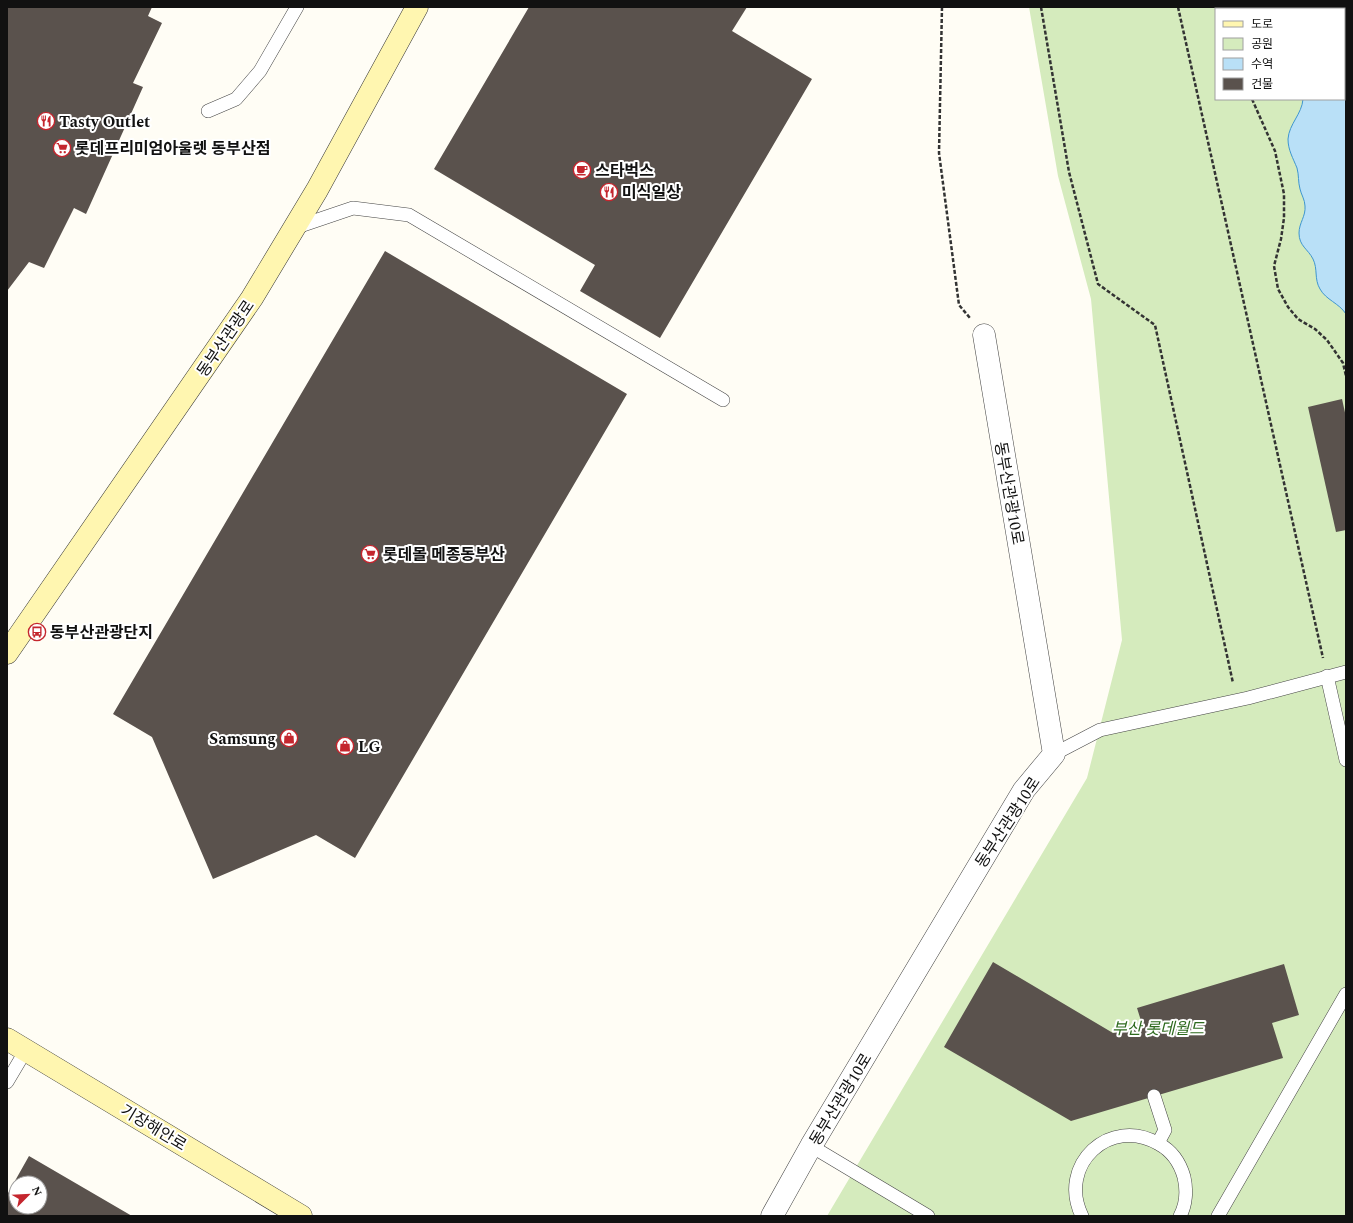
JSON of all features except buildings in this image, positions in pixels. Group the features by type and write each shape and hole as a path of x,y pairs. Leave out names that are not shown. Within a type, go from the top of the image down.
{"main road":[{"name":"동부산관광로","path":"7,653 252,298 317,190 417,7"},
{"name":"기장해안로","path":"7,1039 301,1216"}],"street":[{"name":"동부산관광10로","path":"772,1216 812,1146 1024,790 1054,754 984,336"}],"lane":[{"path":"208,111 236,99 260,71 297,7"},
{"path":"294,228 353,208 409,215 723,400"},
{"path":"1054,754 1100,730 1237,700 1346,672"},
{"path":"1327,676 1346,760"},
{"path":"1218,1216 1346,994"},
{"path":"7,1082 26,1050"},
{"path":"1154,1096 1165,1130 1158,1143"},
{"path":"1082,1216 1078,1208 1075,1193 1076,1178 1081,1164 1090,1152 1100,1143 1126,1135 1140,1136 1153,1140 1165,1147 1175,1158 1182,1170 1186,1185 1185,1200 1180,1216"},
{"path":"812,1146 928,1216"}],"path":[{"path":"942,7 939,153 959,305 984,336"},
{"path":"1041,7 1069,172 1098,284 1155,325 1237,700"},
{"path":"1178,7 1327,676"},
{"path":"1252,100 1275,151 1284,194 1284,218 1281,239 1274,266 1278,289 1288,307 1298,319 1315,329 1327,340 1343,363 1346,376"}],"green space":[{"name":"부산 롯데월드","path":"1029,7 1346,7 1346,1216 827,1216 1087,778 1122,640 1091,299 1058,176"}],"water":[{"path":"1346,7 1346,314 1320,289 1317,282 1313,259 1300,241 1299,229 1305,210 1305,204 1299,186 1297,168 1288,143 1289,134 1303,100 1345,100 1345,8 1304,8"}],"place":[{"name":"Tasty Outlet","path":"46,121"},
{"name":"롯데프리미엄아울렛 동부산점","path":"62,148"},
{"name":"스타벅스","path":"582,170"},
{"name":"미식일상","path":"609,192"},
{"name":"롯데몰 메종동부산","path":"370,554"},
{"name":"동부산관광단지","path":"37,632"},
{"name":"Samsung","path":"289,738"},
{"name":"LG","path":"345,746"}]}
